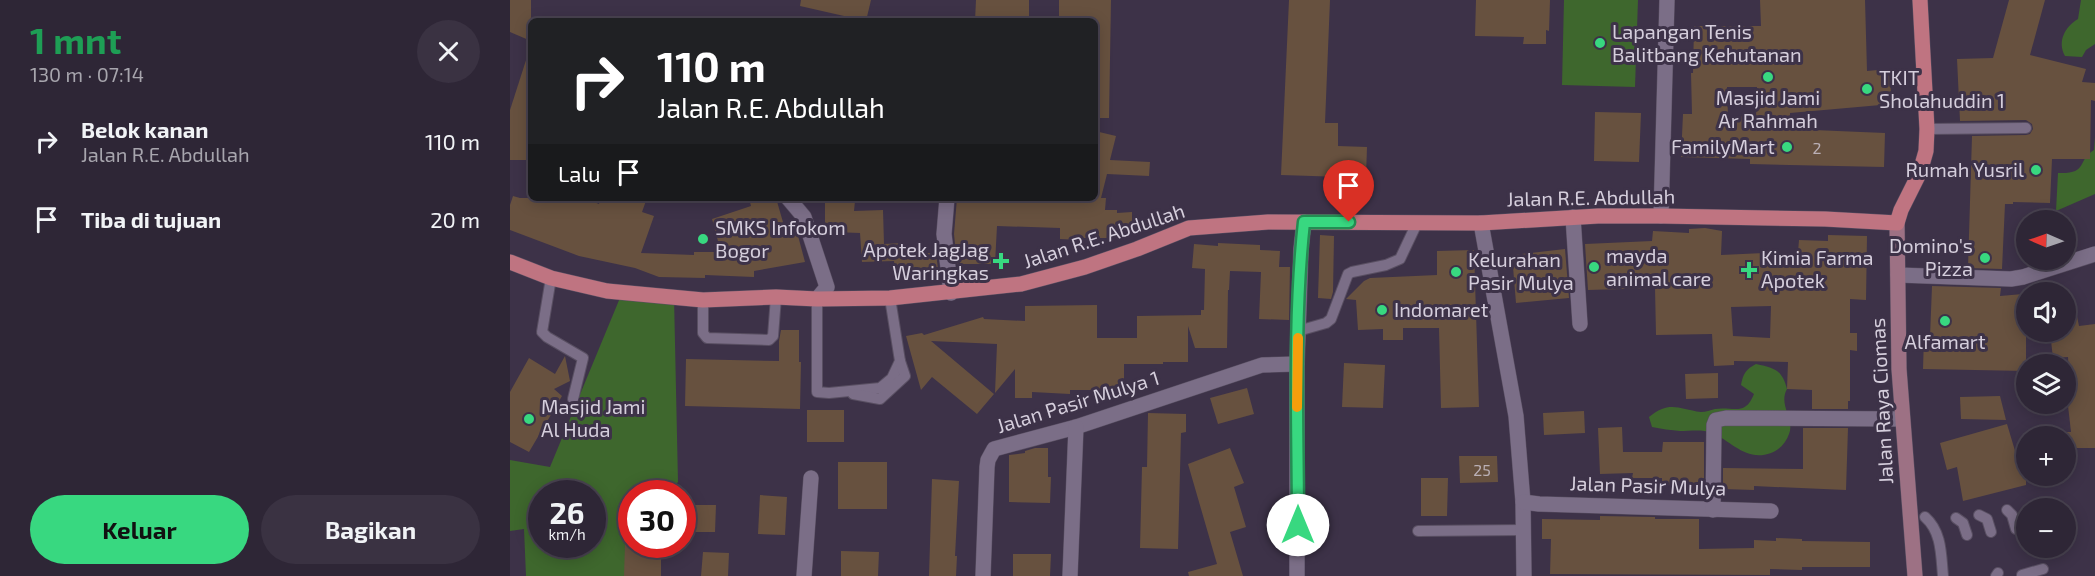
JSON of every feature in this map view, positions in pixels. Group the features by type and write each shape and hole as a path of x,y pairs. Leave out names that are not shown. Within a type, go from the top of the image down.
{"main road":[{"path":"1897,223 1920,172 1926,151 1927,129 1920,0"},
{"name":"Jalan R.E. Abdullah","path":"510,262 551,278 608,291 703,300 776,297 890,298 1021,284 1085,267 1189,228 1268,222 1417,223 1660,216 1825,219 1897,223"},
{"name":"Jalan Raya Ciomas","path":"1897,223 1899,369 1915,576"}],"street":[{"path":"1660,216 1667,0"},
{"path":"791,201 804,217 827,287 817,299"},
{"path":"947,201 944,234 951,292"},
{"path":"1573,217 1580,324"},
{"path":"1297,576 1297,364 1304,222"},
{"path":"1480,222 1516,416 1523,502 1524,576"},
{"path":"1898,275 2023,278 2095,254"},
{"name":"Jalan Pasir Mulya 1","path":"983,576 987,467 991,453 1000,447 1076,427 1262,365 1297,364"},
{"path":"1713,510 1713,425 1716,420 1726,418 1902,418"},
{"path":"1070,576 1076,427"},
{"path":"804,576 810,478"},
{"name":"Jalan Pasir Mulya","path":"1523,502 1771,511"}],"lane":[{"path":"1927,129 2026,128"},
{"path":"1298,331 1326,323 1331,319 1348,274 1386,266 1400,259 1417,223"},
{"path":"551,278 542,332 583,358 573,399"},
{"path":"703,300 703,333 707,338 769,340 773,336 776,297"},
{"path":"817,299 817,392 839,392 880,388 892,378 900,361 890,298"},
{"path":"2007,510 2012,515 2016,529"},
{"path":"1979,515 1987,519 1991,532"},
{"path":"1924,518 1932,523 1938,536 1944,576"},
{"path":"1956,518 1963,523 1967,535"},
{"path":"1418,531 1523,530"},
{"path":"2021,574 2043,569"}],"green space":[{"name":"Lapangan Tenis Balitbang Kehutanan","path":"1564,0 1638,0 1635,87 1562,85"},
{"path":"2081,0 2095,0 2095,44 2086,50 2082,57 2065,56 2062,40 2069,26 2078,19"},
{"path":"2095,137 2095,194 2056,210 2058,173 2068,173 2078,169 2094,150"},
{"path":"622,293 674,297 678,480 618,480 618,558 629,558 629,576 526,576 524,529 510,531 510,460 550,467"},
{"path":"1756,364 1777,371 1783,378 1787,389 1784,401 1790,428 1786,440 1777,450 1754,455 1708,432 1652,427 1649,417 1668,407 1701,412 1721,408 1738,409 1747,406 1754,394 1741,385 1747,370"}],"building":[{"path":"510,0 531,0 528,40 510,32"},
{"path":"801,0 871,0 867,18 853,18 800,6"},
{"path":"976,0 1029,0 1029,18 975,18"},
{"path":"1059,0 1111,0 1109,118 1098,118 1098,18 1059,18"},
{"path":"1289,0 1330,0 1325,123 1338,123 1338,146 1367,147 1366,177 1359,177 1359,183 1343,183 1343,177 1281,175"},
{"path":"1476,0 1550,0 1549,31 1546,30 1546,44 1523,44 1524,37 1475,36"},
{"path":"1760,0 1865,0 1867,71 1889,69 1892,104 1790,113 1790,129 1885,133 1884,167 1750,164 1750,159 1681,157 1683,114 1692,114 1691,73 1693,73 1694,26 1761,26","holes":["1727,87 1757,87 1756,117 1728,116"]},
{"path":"2009,0 2045,0 2030,55 2086,69 2082,82 2095,83 2095,101 2091,100 2090,159 2052,159 2050,203 2013,202 2013,204 2005,204 2002,269 1968,268 1972,136 2026,135 2030,134 2033,129 2032,124 2026,120 1960,121 1957,59 1993,58"},
{"path":"528,54 528,160 510,160 510,110"},
{"path":"1595,112 1641,113 1639,162 1594,161"},
{"path":"1098,132 1116,136 1110,160 1150,162 1149,176 1107,174 1101,198 1106,198 1105,210 1117,210 1117,213 1132,212 1132,227 1117,227 1117,234 1107,233 1107,238 1060,239 1060,228 997,226 995,264 957,264 954,234 957,201 1098,201"},
{"path":"513,196 528,198 528,201 591,201 599,204 600,201 646,201 642,212 654,216 641,253 694,255 694,252 721,252 712,219 751,206 750,201 777,201 787,236 797,232 805,262 754,271 754,277 705,275 705,278 659,277 635,268 579,256 510,230 510,205"},
{"path":"825,201 855,201 854,211 883,210 884,244 903,243 904,253 936,253 938,269 916,269 916,272 895,271 894,261 862,262 860,233 833,232 825,223"},
{"path":"1705,228 1722,231 1721,255 1764,253 1764,265 1797,265 1799,240 1828,241 1828,235 1867,236 1866,300 1850,299 1850,333 1857,333 1857,351 1850,350 1848,409 1812,409 1812,390 1787,389 1788,362 1734,361 1734,365 1714,366 1712,334 1656,335 1655,288 1588,290 1585,244 1652,241 1653,231 1689,233 1689,229","holes":["1771,306 1770,338 1733,336 1731,307"]},
{"path":"1320,235 1334,236 1331,299 1318,298"},
{"path":"1218,243 1260,245 1260,250 1280,251 1279,267 1290,267 1289,320 1259,319 1261,272 1230,271 1227,348 1195,348 1188,326 1188,362 1124,364 1124,390 1070,390 1070,394 1032,392 1032,398 1015,398 1015,369 995,393 997,344 931,341 994,394 977,414 932,377 921,390 906,336 922,333 924,335 983,317 984,319 1025,321 1025,306 1097,305 1097,338 1137,338 1137,316 1201,315 1201,310 1204,310 1205,269 1192,268 1194,244 1218,246"},
{"path":"1565,249 1569,298 1516,303 1512,255"},
{"path":"1474,250 1479,407 1441,408 1439,328 1403,328 1403,340 1383,340 1383,329 1358,330 1356,300 1346,299 1370,278 1437,275 1437,251"},
{"path":"1932,286 2001,288 2000,296 2016,295 2016,342 2026,342 2026,354 2016,354 2016,371 1923,369 1924,337 1930,337"},
{"path":"2076,311 2079,326 2095,324 2095,448 2076,448 2076,426 2070,426 2069,414 2076,414 2076,354 2053,354 2051,342 2076,342"},
{"path":"781,330 799,330 800,409 685,406 686,359 779,361"},
{"name":"Masjid Jami Al Huda","path":"565,356 570,381 554,389 562,396 529,452 510,442 510,392 529,358 555,374"},
{"path":"1344,363 1385,365 1383,408 1342,407"},
{"path":"1718,373 1718,398 1686,399 1685,374"},
{"path":"1247,388 1254,414 1218,424 1210,398"},
{"path":"2000,396 2006,420 1961,419 1960,397"},
{"path":"807,410 844,410 844,442 807,442"},
{"path":"1584,411 1585,433 1544,435 1543,413"},
{"path":"1148,413 1186,414 1186,432 1181,433 1178,549 1140,548 1142,467 1147,467"},
{"path":"2007,424 2016,454 2016,486 2022,486 1963,501 1957,467 1947,470 1940,443"},
{"path":"1622,427 1623,452 1662,452 1663,442 1704,442 1704,486 1662,485 1662,478 1632,478 1633,473 1600,474 1598,428"},
{"path":"1803,428 1848,428 1846,490 1754,486 1754,490 1723,489 1723,468 1803,469"},
{"path":"1035,448 1048,448 1048,477 1051,477 1050,503 1009,502 1009,455 1025,453"},
{"path":"1230,448 1244,483 1234,487 1246,527 1230,532 1243,576 1189,576 1188,572 1217,564 1188,464"},
{"path":"1459,456 1497,456 1498,482 1460,483"},
{"path":"838,462 887,462 887,509 838,509"},
{"path":"1421,478 1448,478 1447,516 1421,516"},
{"path":"932,479 959,481 956,576 929,576"},
{"path":"760,495 787,497 785,535 758,534"},
{"path":"696,505 716,505 715,532 696,532"},
{"path":"1600,516 1699,519 1699,549 1754,548 1754,540 1776,541 1776,538 1802,539 1802,541 1870,542 1870,567 1770,569 1770,575 1550,574 1551,539 1542,539 1542,519 1600,520"},
{"path":"841,551 879,552 878,576 841,576"},
{"path":"703,552 729,553 728,576 701,576"},
{"path":"1013,554 1051,554 1050,576 1013,576"},
{"path":"625,558 661,558 661,576 624,576"}],"slow traffic":[{"path":"1297,407 1298,338"}],"place":[{"name":"Lapangan Tenis Balitbang Kehutanan","path":"1600,43"},
{"name":"Masjid Jami Ar Rahmah","path":"1768,77"},
{"name":"TKIT Sholahuddin 1","path":"1867,89"},
{"name":"FamilyMart","path":"1787,147"},
{"name":"Rumah Yusril","path":"2036,170"},
{"name":"SMKS Infokom Bogor","path":"703,239"},
{"name":"Domino's Pizza","path":"1985,258"},
{"name":"Apotek JagJag Waringkas","path":"1001,261"},
{"name":"mayda animal care","path":"1594,267"},
{"name":"Kimia Farma Apotek","path":"1749,270"},
{"name":"Kelurahan Pasir Mulya","path":"1456,272"},
{"name":"Indomaret","path":"1382,310"},
{"name":"Alfamart","path":"1945,321"},
{"name":"Masjid Jami Al Huda","path":"529,419"}],"route":[{"path":"1298,525 1297,364 1304,222 1349,222"}]}
